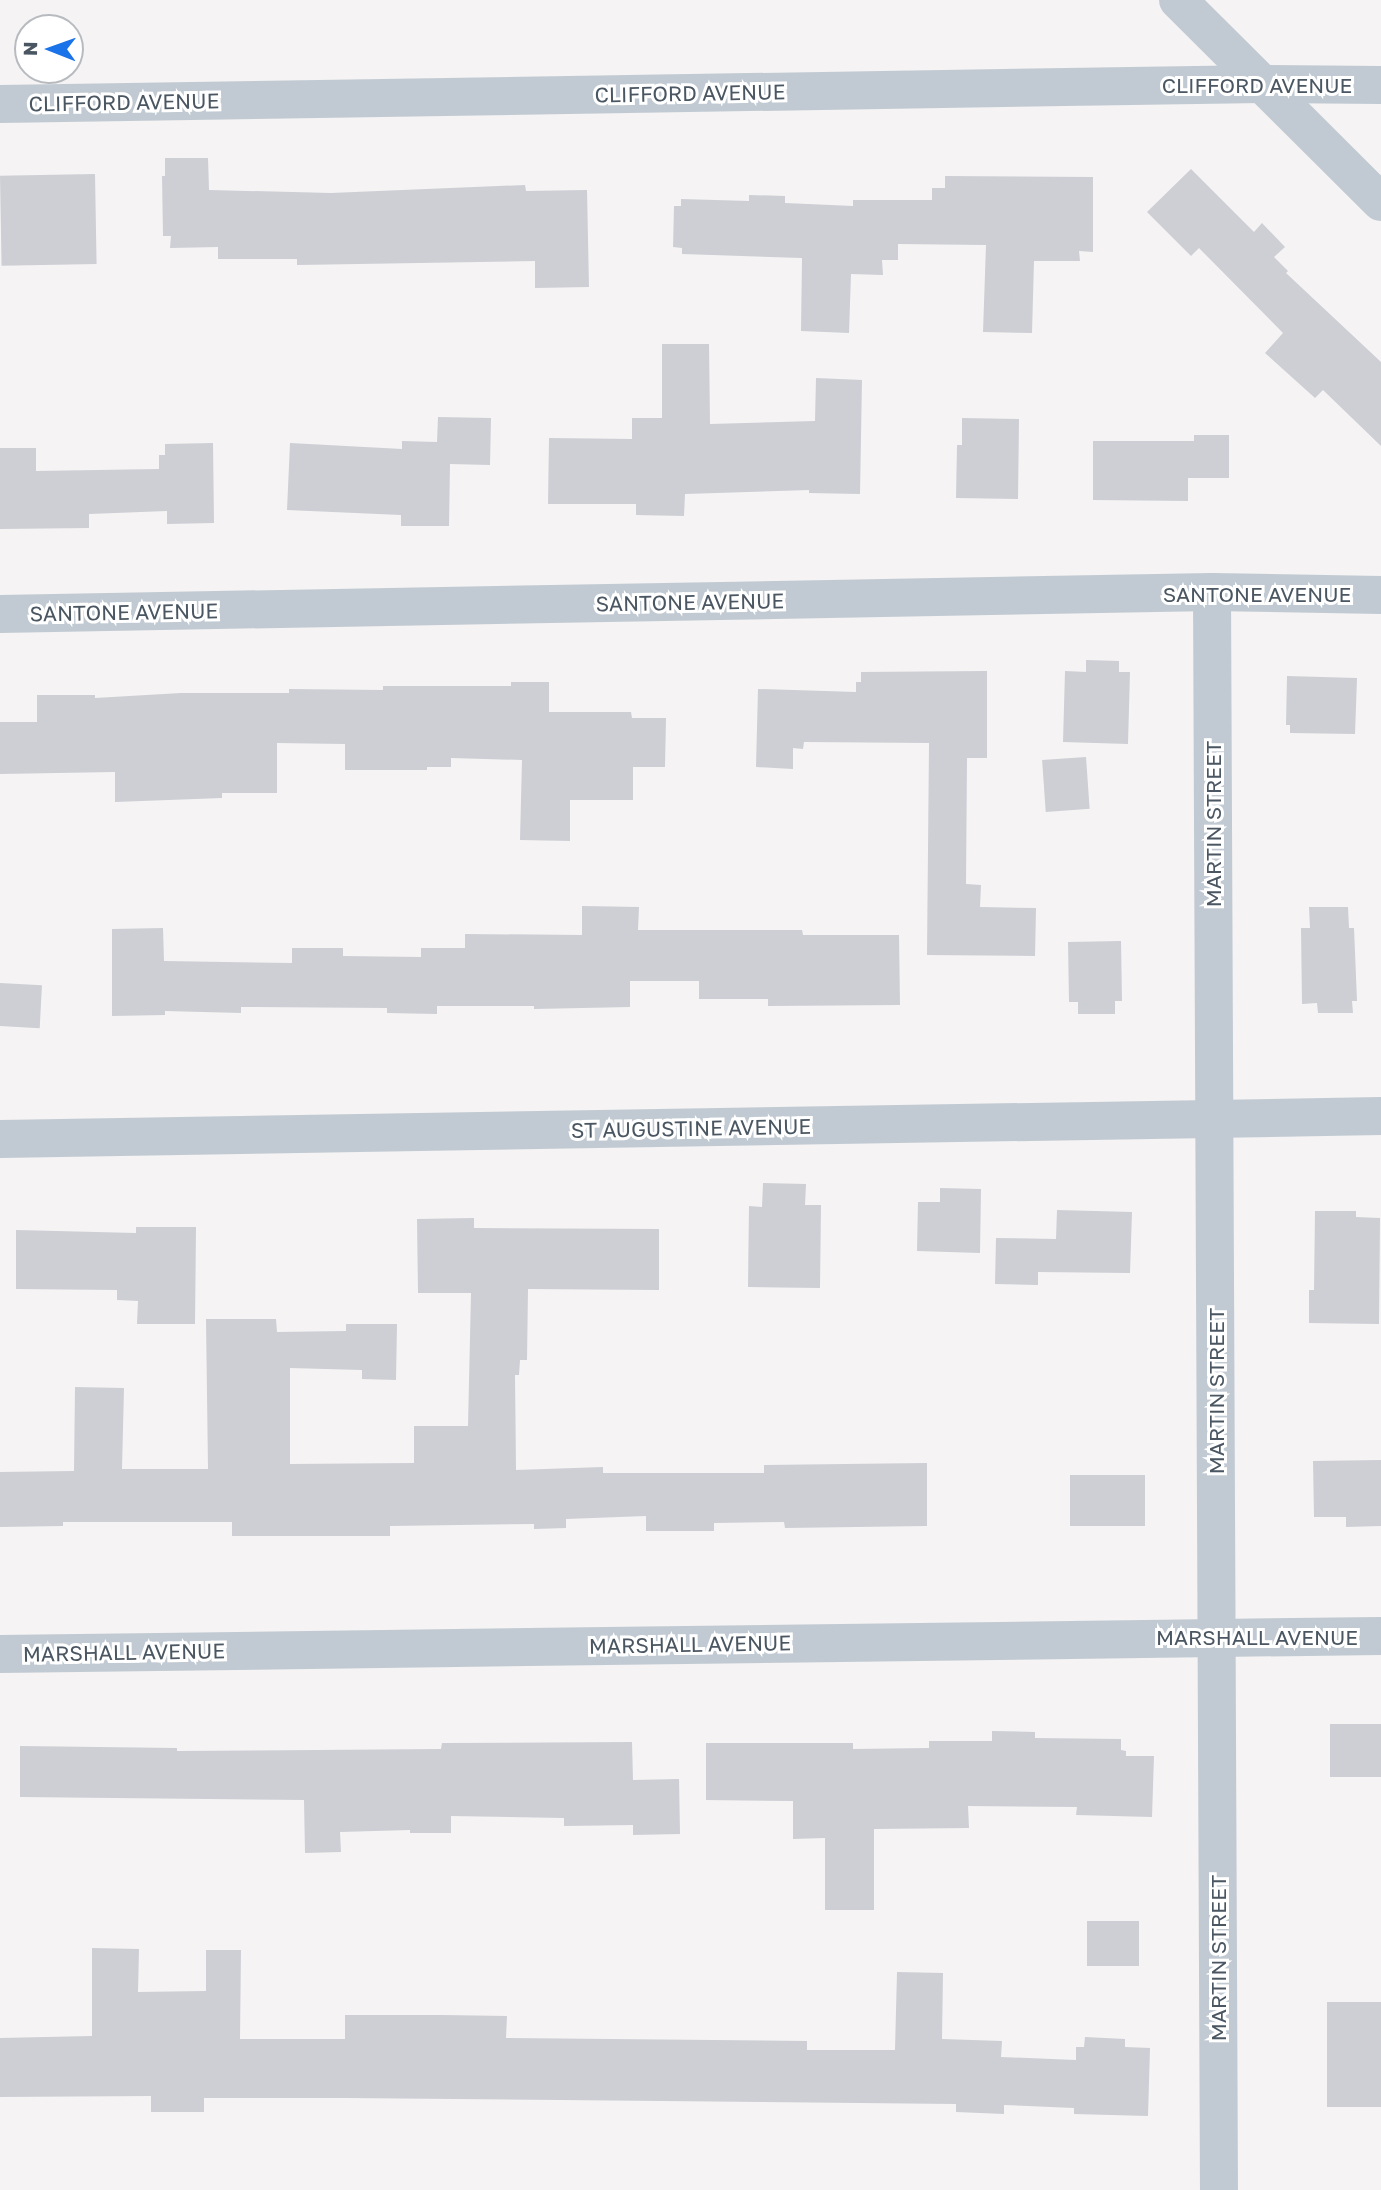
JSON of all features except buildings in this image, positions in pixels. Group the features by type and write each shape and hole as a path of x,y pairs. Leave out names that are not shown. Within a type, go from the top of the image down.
{"street":[{"path":"1178,0 1381,202"},
{"name":"CLIFFORD AVENUE","path":"0,104 1262,84 1381,85"},
{"name":"SANTONE AVENUE","path":"0,614 1212,592 1381,595"},
{"name":"MARTIN STREET","path":"1212,592 1219,2190"},
{"name":"ST AUGUSTINE AVENUE","path":"0,1139 1214,1121 1381,1116"},
{"name":"MARSHALL AVENUE","path":"0,1654 1217,1636 1381,1636"}]}
